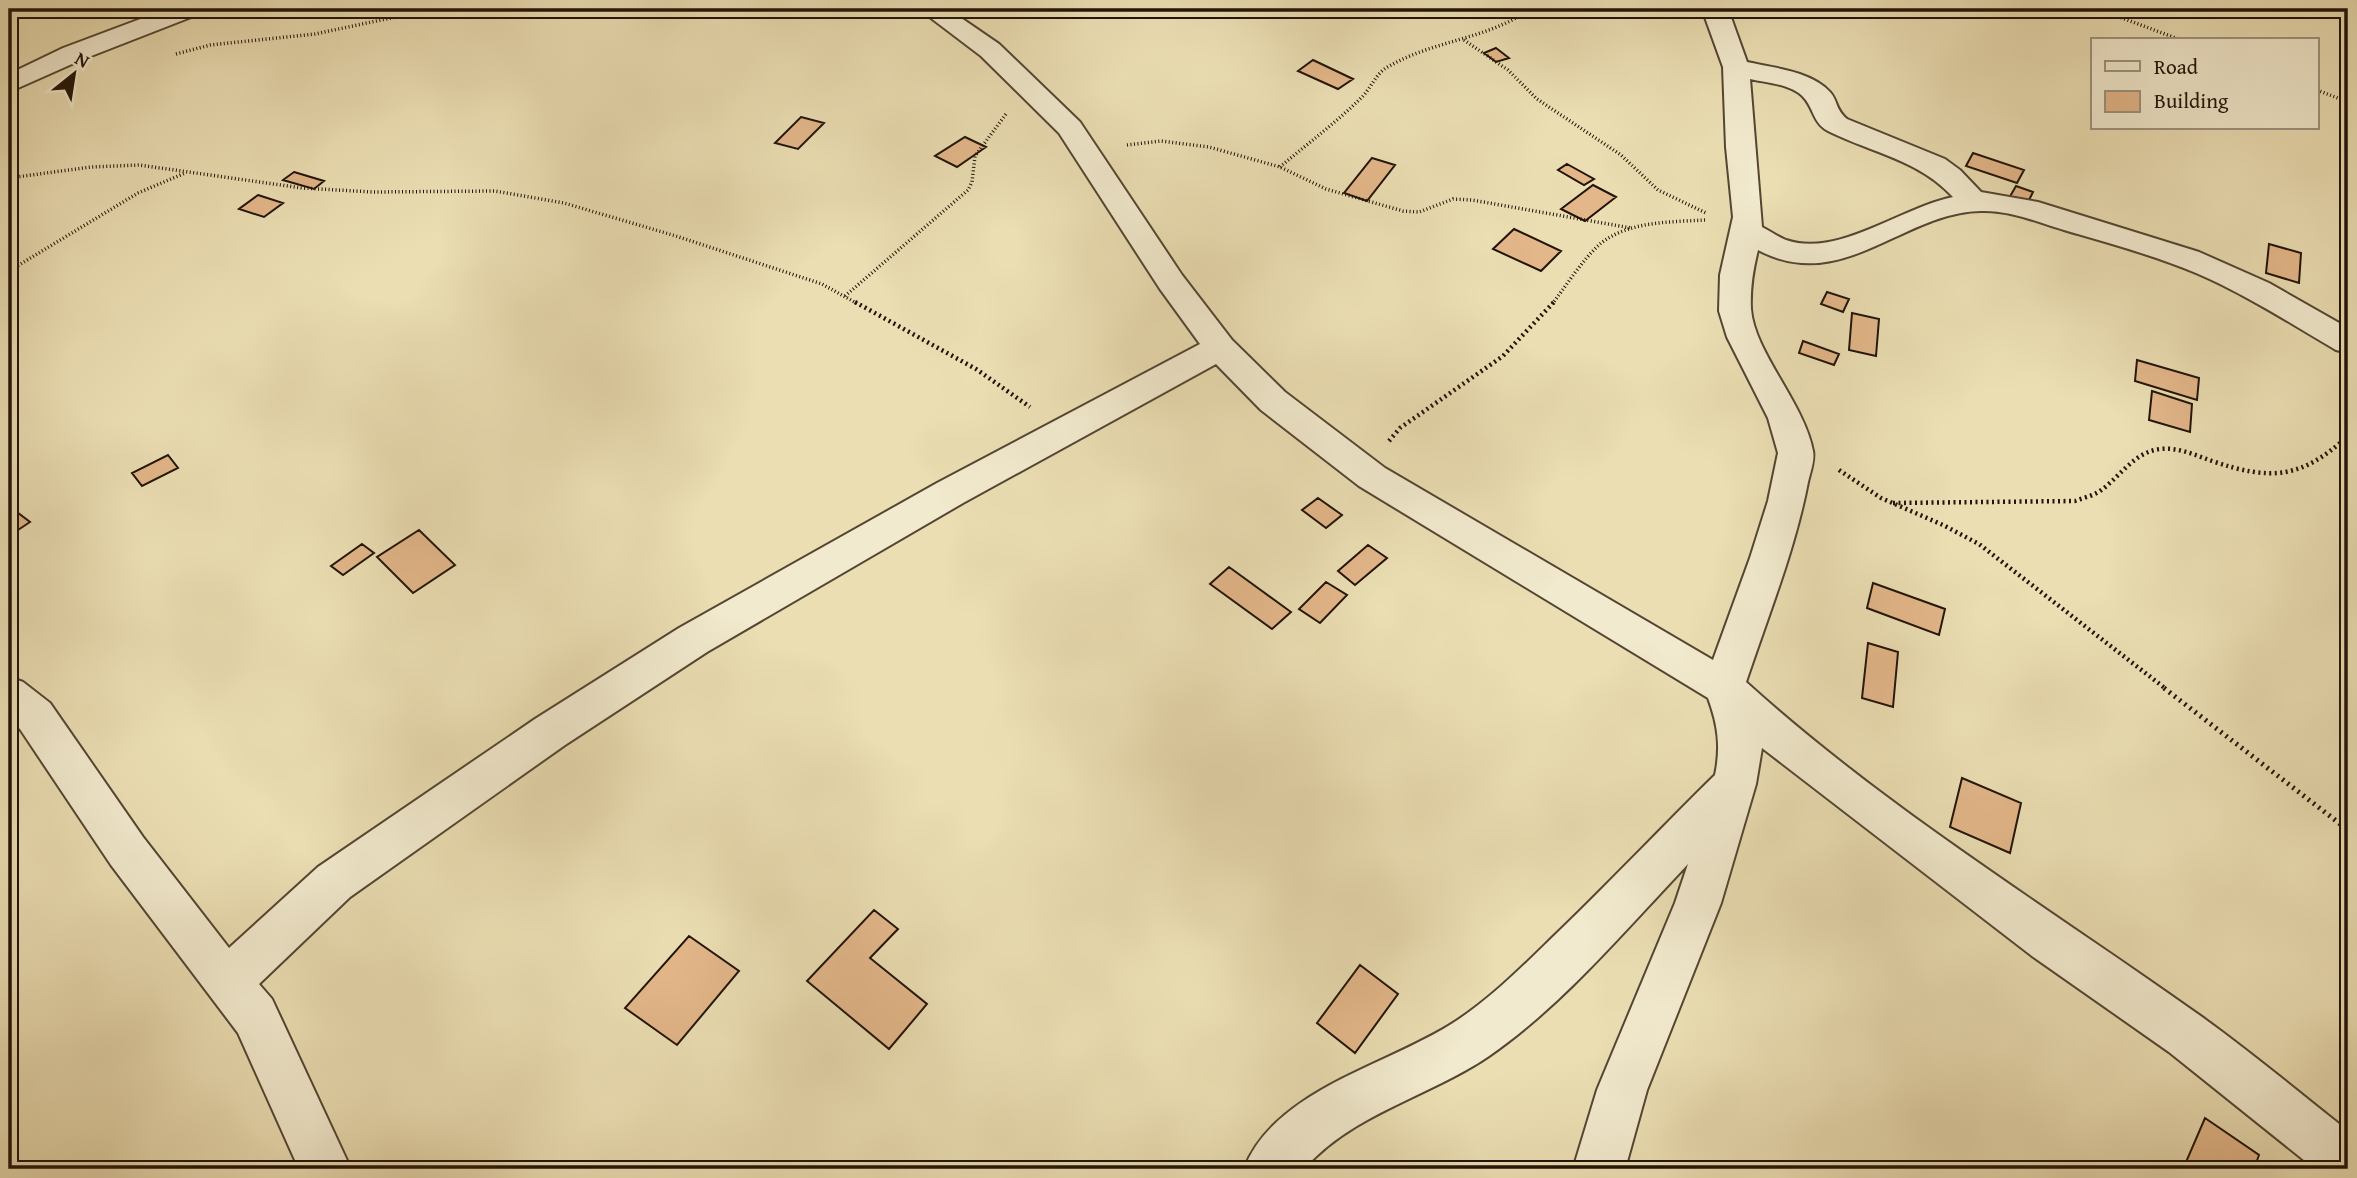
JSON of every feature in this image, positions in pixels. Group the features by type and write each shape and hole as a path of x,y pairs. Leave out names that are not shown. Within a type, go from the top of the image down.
{"street":[{"path":"9,84 72,54 190,9"},
{"path":"932,9 973,26 990,50 1070,128 1171,282 1220,348 1273,401 1364,471 1724,687 1791,748 2048,940 2186,1035 2348,1163"},
{"path":"1600,1169 1622,1090 1698,903 1735,784 1741,751 1737,720 1724,687 1769,558 1796,453 1785,418 1743,337 1735,311 1740,147 1736,67 1715,9"},
{"path":"1736,67 1804,84 1819,97 1826,117 1837,125 1935,165 1950,176 1973,201"},
{"path":"1738,223 1766,245 1794,253 1815,253 1848,248 1946,207 1973,201 2041,213 2224,273 2269,295 2348,342"},
{"path":"228,981 334,882 561,725 693,640 950,494 1220,348"},
{"path":"9,694 35,716 127,852 255,1016 325,1169"},
{"path":"1270,1169 1280,1155 1321,1118 1372,1088 1438,1058 1495,1023 1621,902 1735,784"}],"path":[{"path":"381,9 398,17"},
{"path":"173,55 209,45 293,37 433,9"},
{"path":"1280,167 1363,96 1383,69 1426,49 1464,40 1512,22 1530,9"},
{"path":"2098,9 2177,38"},
{"path":"1464,40 1508,71 1537,99 1621,155 1658,190 1738,223"},
{"path":"2318,90 2348,102"},
{"path":"844,296 968,190 972,182 975,156 997,123 1034,91"},
{"path":"1085,150 1161,141 1209,147 1280,167 1326,189 1403,211 1419,212 1453,199 1631,228 1738,223"},
{"path":"9,178 91,167 139,165 302,188 373,192 495,191 564,203 808,280 844,296 976,369 1065,431"},
{"path":"9,271 158,182 190,171"},
{"path":"1364,471 1400,428 1503,356 1543,316 1599,245 1611,236 1631,228"},
{"path":"1889,503 2075,501 2098,492 2140,456 2159,449 2186,451 2239,470 2274,477 2300,472 2334,450 2348,436"},
{"path":"1837,468 1865,491 1961,533 1997,555 2034,587 2348,830"}],"building":[{"path":"1496,48 1509,58 1496,62 1484,53"},
{"path":"1313,60 1353,79 1338,89 1298,71"},
{"path":"801,117 824,123 798,149 775,143"},
{"path":"965,137 986,147 957,167 935,156"},
{"path":"1973,153 2024,170 2017,183 1966,166"},
{"path":"1372,158 1395,165 1367,201 1344,193"},
{"path":"1567,164 1594,179 1584,185 1558,170"},
{"path":"294,172 324,181 314,189 283,180"},
{"path":"1593,185 1616,197 1585,221 1561,209"},
{"path":"2016,186 2033,192 2026,206 2008,200"},
{"path":"258,195 283,203 264,217 239,209"},
{"path":"1514,229 1561,251 1541,271 1493,249"},
{"path":"2269,244 2301,253 2299,283 2266,273"},
{"path":"1827,292 1849,299 1843,312 1821,304"},
{"path":"1852,313 1879,319 1876,356 1849,350"},
{"path":"1803,341 1839,354 1834,365 1799,353"},
{"path":"2137,360 2199,378 2197,400 2135,381"},
{"path":"2152,391 2192,404 2190,432 2149,420"},
{"path":"168,455 178,468 142,486 132,473"},
{"path":"1318,498 1342,515 1326,528 1302,510"},
{"path":"9,506 30,522 9,536"},
{"path":"419,530 455,565 413,593 377,557"},
{"path":"362,544 374,553 343,575 331,566"},
{"path":"1368,545 1387,558 1355,585 1338,571"},
{"path":"1229,567 1291,612 1272,629 1210,584"},
{"path":"1326,582 1347,595 1320,623 1299,609"},
{"path":"1873,583 1945,609 1939,635 1867,608"},
{"path":"1868,643 1898,652 1893,707 1862,698"},
{"path":"1962,778 2021,803 2010,853 1950,827"},
{"path":"874,910 898,929 870,958 927,1004 889,1049 807,981"},
{"path":"689,936 739,971 677,1045 625,1008"},
{"path":"1360,965 1398,994 1355,1053 1317,1023"},
{"path":"2205,1118 2259,1155 2254,1169 2183,1169"}]}
